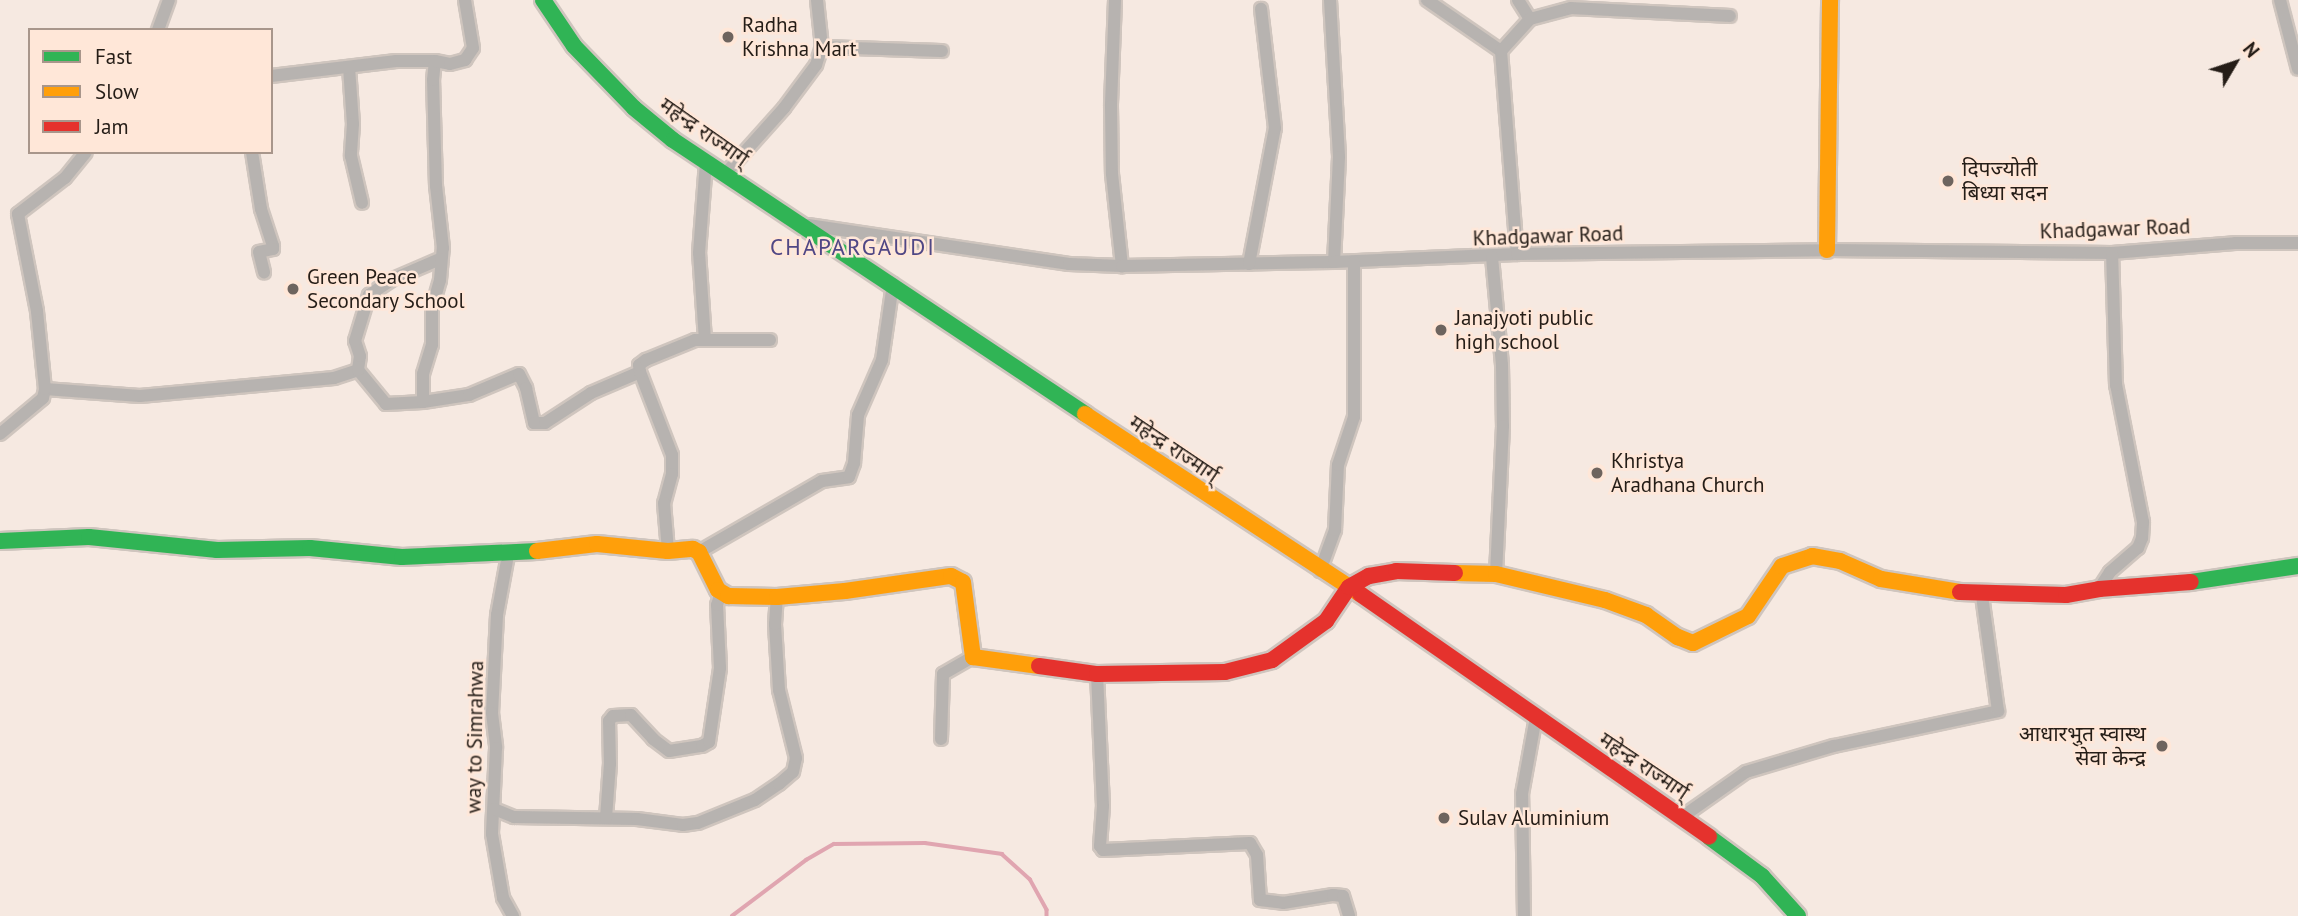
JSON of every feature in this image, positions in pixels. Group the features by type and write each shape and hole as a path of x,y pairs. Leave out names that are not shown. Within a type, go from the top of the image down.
{"main road":[{"name":"महेन्द्र राज्मार्ग्","path":"543,0 574,46 634,108 706,161 1320,571 1349,587 1682,817 1762,876 1798,916"},
{"path":"1827,250 1830,0"},
{"path":"0,541 89,537 217,550 310,548 402,557 465,553 508,555 597,544 699,552 721,593 728,596 776,597 957,577 963,582 973,657 1097,674 1224,672 1272,660 1326,621 1349,587 1369,576 1396,571 1496,574 1605,600 1636,611 1693,643 1748,616 1782,566 1812,556 1840,561 1881,579 1907,585 1982,594 2066,595 2099,589 2166,586 2298,566"}],"street":[{"path":"159,28 169,0"},
{"path":"273,76 396,61 435,61 450,64 465,60 473,48 465,0"},
{"path":"725,174 809,77 822,47 817,0"},
{"path":"1115,0 1112,174 1122,266"},
{"path":"1330,0 1339,157 1334,262"},
{"path":"1426,0 1502,51"},
{"path":"1518,0 1530,19"},
{"path":"2280,0 2298,69"},
{"path":"1517,254 1502,51 1530,19 1571,8 1730,16"},
{"path":"1249,264 1275,128 1261,9"},
{"path":"822,47 942,51"},
{"path":"423,402 423,373 432,345 432,307 440,280 443,248 432,109 435,61"},
{"path":"349,66 353,124 351,156 362,203"},
{"path":"0,434 43,398 45,389 37,311 17,218 22,211 65,178 84,154"},
{"path":"252,154 261,209 273,249 259,252 264,272"},
{"path":"705,340 699,253 706,161"},
{"name":"Khadgawar Road","path":"802,224 1069,264 1122,266 1354,262 1517,254 1827,250 2112,253 2235,243 2298,243"},
{"path":"2099,589 2110,572 2138,548 2143,522 2116,384 2112,253"},
{"path":"1492,257 1502,390 1496,574"},
{"path":"440,259 409,271 369,295 355,341 360,356 358,370 386,404 423,402 469,394 519,374 526,388 534,423 545,423 591,393 640,372"},
{"path":"1320,571 1335,530 1338,465 1354,417 1354,262"},
{"path":"699,552 822,481 849,477 854,463 858,415 882,360 893,284"},
{"path":"668,551 664,503 672,474 671,455 639,365 695,340 770,340"},
{"path":"45,389 140,396 334,378 358,370"},
{"name":"way to Simrahwa","path":"508,555 497,615 494,809 495,859 503,898 513,916"},
{"path":"606,818 610,764 609,721 613,716 631,715 669,751 702,746 709,742 720,668 717,605 721,593"},
{"path":"1682,817 1746,772 1834,746 1998,711 1982,594"},
{"path":"494,809 514,817 698,823 755,800 793,772 796,758 779,690 776,597"},
{"path":"941,739 943,674 973,657"},
{"path":"1097,674 1103,806 1100,846 1103,850 1250,843 1257,855 1260,900 1283,903 1343,896 1349,916"},
{"path":"1524,916 1522,794 1536,717"}],"waterway":[{"path":"732,916 806,860 834,844 925,843 1002,854 1030,879 1047,910 1047,916"}],"traffic: fast":[{"path":"543,0 574,46 634,108 673,140 1085,414"},
{"path":"0,541 89,537 217,550 310,548 402,557 537,551"},
{"path":"2191,582 2298,566"},
{"path":"1709,837 1762,876 1798,916"}],"traffic: slow":[{"path":"1827,250 1830,0"},
{"path":"1085,414 1360,594"},
{"path":"537,551 597,544 668,551 693,549 699,552 718,590 728,596 777,597 845,591 951,576 963,582 973,657 1039,666"},
{"path":"1455,573 1496,574 1605,600 1646,615 1678,637 1693,643 1748,616 1782,566 1812,556 1840,561 1881,579 1960,592"}],"traffic: jam":[{"path":"1039,666 1097,674 1225,672 1272,660 1326,621 1349,587 1369,576 1396,571 1455,573"},
{"path":"1960,592 2066,595 2099,589 2191,582"},
{"path":"1360,594 1709,837"}],"place":[{"name":"Radha Krishna Mart","path":"728,37"},
{"name":"दिपज्योती बिध्या सदन","path":"1948,181"},
{"name":"Green Peace Secondary School","path":"293,289"},
{"name":"Janajyoti public high school","path":"1441,330"},
{"name":"Khristya Aradhana Church","path":"1597,473"},
{"name":"आधारभुत स्वास्थ सेवा केन्द्र","path":"2162,746"},
{"name":"Sulav Aluminium","path":"1444,818"}],"district":[{"name":"CHAPARGAUDI","path":"853,247"}]}
